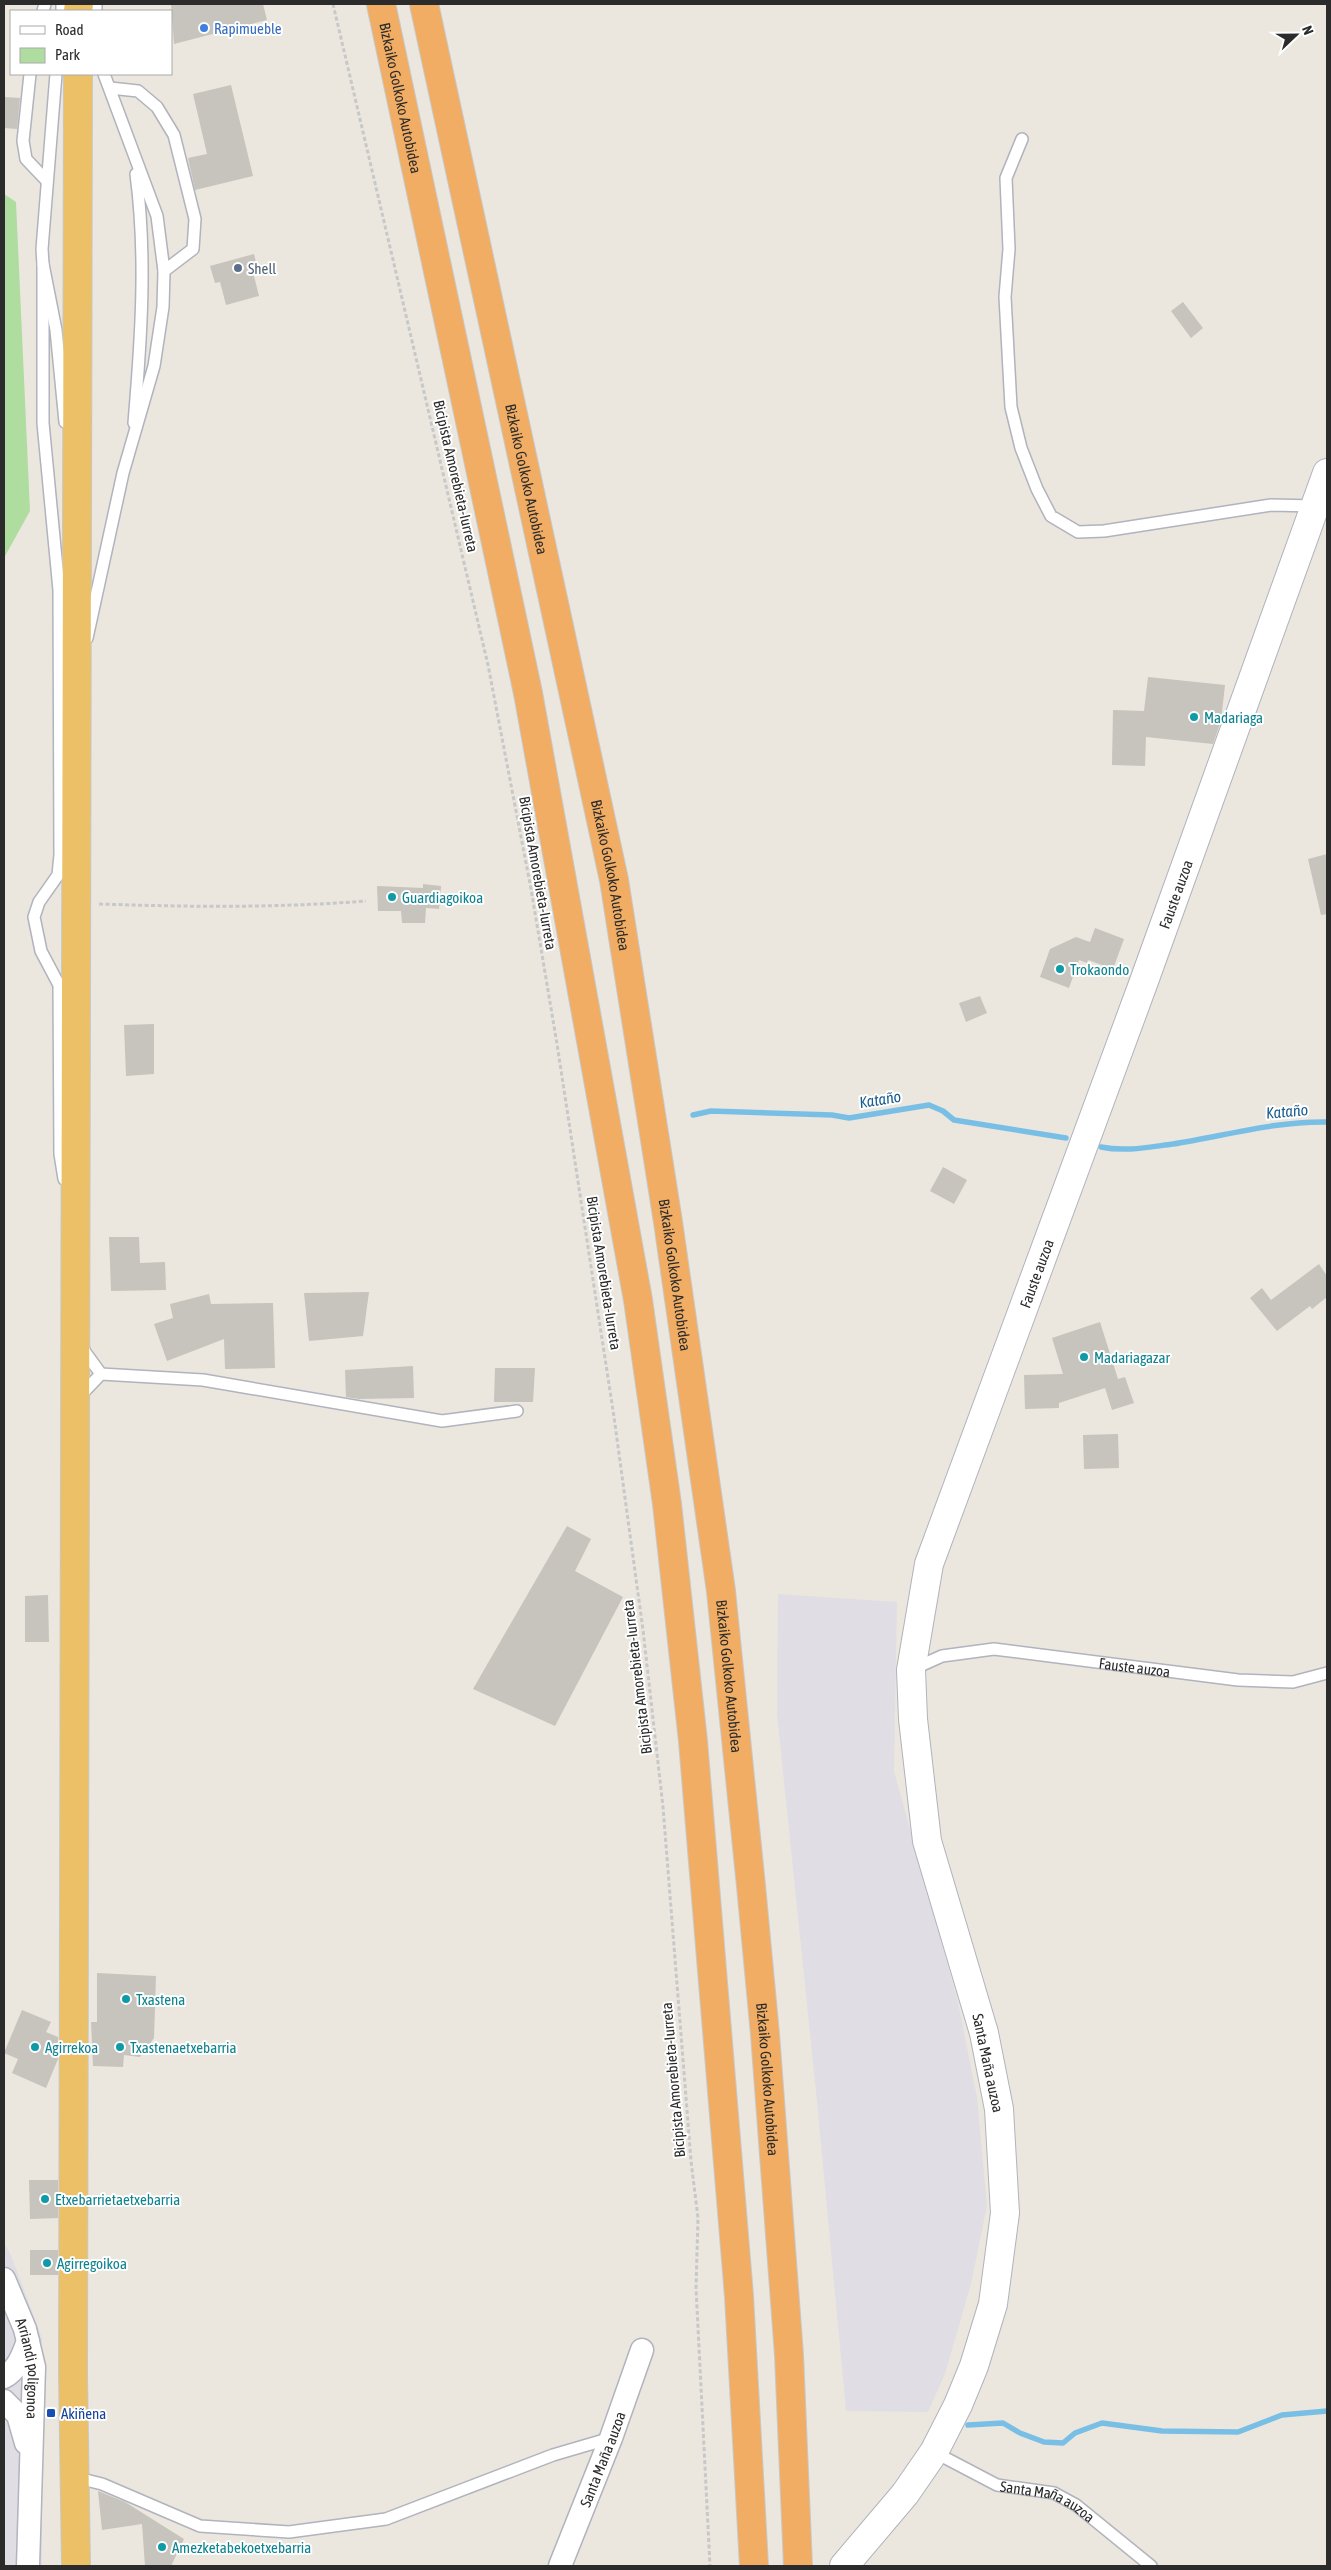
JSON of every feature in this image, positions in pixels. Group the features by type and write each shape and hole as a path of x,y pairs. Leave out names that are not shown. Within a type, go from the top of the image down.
{"highway":[{"name":"Bizkaiko Golkoko Autobidea","path":"381,4 528,693 638,1300 667,1504 693,1741 739,2296 754,2566"},
{"name":"Bizkaiko Golkoko Autobidea","path":"424,4 614,880 668,1222 721,1592 752,1886 789,2355 798,2566"},
{"path":"69,2565 74,2476 78,75"},
{"path":"69,2565 74,2442"}],"street":[{"name":"Fauste auzoa","path":"911,1670 929,1564 1140,994 1324,487"},
{"name":"Santa Maña auzoa","path":"844,2566 904,2494 934,2452 958,2405 971,2374 993,2304 1005,2213 1004,2168 999,2109 984,2033 927,1841 914,1719 911,1670"},
{"name":"Arriandi poligonoa","path":"4,2279 16,2305 34,2367 28,2566"},
{"path":"4,2376 9,2374 20,2360 28,2341"},
{"name":"Santa Maña auzoa","path":"560,2566 611,2438 642,2350"},
{"name":"Arriandi poligonoa","path":"4,2401 18,2416 31,2461"}],"lane":[{"path":"30,75 23,140 26,159 46,180"},
{"path":"56,75 46,180 43,264 43,423 59,590 60,855 58,875 39,902 34,917 41,952 59,985 60,1154 68,1202 76,1224"},
{"path":"77,679 92,620 109,530 154,366 163,307 164,271 158,216 104,75"},
{"path":"110,88 138,90 157,107 174,135 195,219 193,248 164,271"},
{"path":"1022,139 1006,178 1009,249 1005,297 1011,408 1021,448 1037,489 1051,516 1078,532 1104,531 1271,505 1324,487"},
{"path":"132,444 141,329 141,212 134,155"},
{"path":"43,264 56,330 77,538"},
{"path":"76,1327 84,1352 101,1374"},
{"path":"75,1403 88,1385 101,1374 203,1380 442,1421 517,1410"},
{"name":"Fauste auzoa","path":"911,1670 942,1656 994,1649 1238,1680 1293,1682 1327,1673"},
{"path":"74,2476 102,2484 200,2526 289,2532 386,2520 554,2455 611,2438"},
{"name":"Santa Maña auzoa","path":"934,2452 997,2485 1054,2493 1069,2501 1151,2566"}],"path":[{"name":"Bicipista Amorebieta-Iurreta","path":"333,4 488,665 550,1005 614,1417 659,1760 691,2161 698,2218 696,2288 710,2566"},
{"path":"76,903 208,908 288,906 366,901"}],"shaded area":[{"path":"778,1594 897,1602 894,1771 958,2002 977,2097 987,2206 971,2284 945,2374 928,2412 846,2411 817,2102 777,1714"},
{"path":"4,2243 11,2255 42,2338 42,2566 4,2566"}],"green space":[{"path":"4,194 16,202 30,511 4,558"}],"building":[{"name":"Rapimueble","path":"171,4 263,4 267,20 174,44"},
{"path":"231,85 253,176 195,190 188,158 207,154 193,94"},
{"path":"4,97 20,98 17,129 4,128"},
{"path":"254,254 258,270 253,272 259,296 226,305 220,282 215,283 210,266"},
{"path":"1183,302 1203,328 1191,338 1171,311"},
{"path":"1148,677 1225,685 1221,721 1213,744 1146,737 1145,766 1112,765 1113,710 1144,711"},
{"path":"1327,854 1327,914 1321,915 1308,859"},
{"name":"Guardiagoikoa","path":"423,884 441,886 439,909 426,908 425,923 402,923 401,911 378,911 377,886 423,888"},
{"path":"1095,928 1124,939 1113,969 1088,960 1087,963 1079,960 1069,988 1040,977 1050,949 1076,937 1090,942"},
{"path":"980,996 987,1013 966,1022 959,1003"},
{"path":"154,1024 154,1074 126,1076 124,1025"},
{"path":"943,1167 967,1180 954,1204 930,1191"},
{"path":"109,1237 139,1237 140,1263 165,1262 166,1290 111,1291"},
{"path":"1319,1264 1327,1276 1327,1297 1312,1309 1310,1306 1277,1331 1250,1298 1262,1288 1271,1300"},
{"path":"369,1292 363,1336 309,1341 304,1293"},
{"path":"209,1294 211,1304 273,1303 275,1368 225,1369 224,1339 167,1361 154,1324 173,1318 170,1304"},
{"name":"Madariagazar","path":"1100,1322 1118,1379 1125,1377 1134,1403 1112,1410 1105,1388 1059,1403 1059,1408 1025,1409 1024,1375 1063,1374 1052,1338"},
{"path":"413,1366 414,1398 359,1399 346,1397 345,1370"},
{"path":"495,1368 535,1368 533,1402 494,1402"},
{"path":"1118,1434 1119,1468 1084,1469 1083,1435"},
{"path":"567,1526 591,1539 575,1571 623,1597 555,1726 473,1689"},
{"path":"48,1595 49,1642 25,1642 25,1596"},
{"path":"97,1973 156,1976 154,2038 140,2057 124,2055 123,2067 93,2066 91,2022 97,2022"},
{"name":"Agirrekoa","path":"22,2010 51,2022 46,2032 58,2037 58,2059 46,2088 12,2073 18,2059 4,2053"},
{"name":"Etxebarrietaetxebarria","path":"29,2180 58,2180 58,2218 30,2219"},
{"name":"Agirregoikoa","path":"30,2250 58,2250 58,2275 30,2275"},
{"path":"98,2491 125,2502 184,2539 171,2566 145,2566 142,2524 102,2530"}],"waterway":[{"name":"Kataño","path":"693,1115 711,1111 832,1115 849,1118 929,1105 943,1111 954,1120 1066,1138"},
{"name":"Kataño","path":"1101,1147 1119,1149 1146,1148 1269,1126 1327,1122"},
{"path":"968,2425 1003,2423 1020,2433 1044,2442 1063,2443 1075,2433 1102,2423 1162,2431 1238,2432 1282,2415 1327,2411"}],"place":[{"name":"Rapimueble","path":"204,28"},
{"name":"Shell","path":"238,268"},
{"name":"Madariaga","path":"1194,717"},
{"name":"Guardiagoikoa","path":"392,897"},
{"name":"Trokaondo","path":"1060,969"},
{"name":"Madariagazar","path":"1084,1357"},
{"name":"Txastena","path":"126,1999"},
{"name":"Agirrekoa","path":"35,2047"},
{"name":"Txastenaetxebarria","path":"120,2047"},
{"name":"Etxebarrietaetxebarria","path":"45,2199"},
{"name":"Agirregoikoa","path":"47,2263"},
{"name":"Akiñena","path":"51,2413"},
{"name":"Amezketabekoetxebarria","path":"162,2547"}]}
